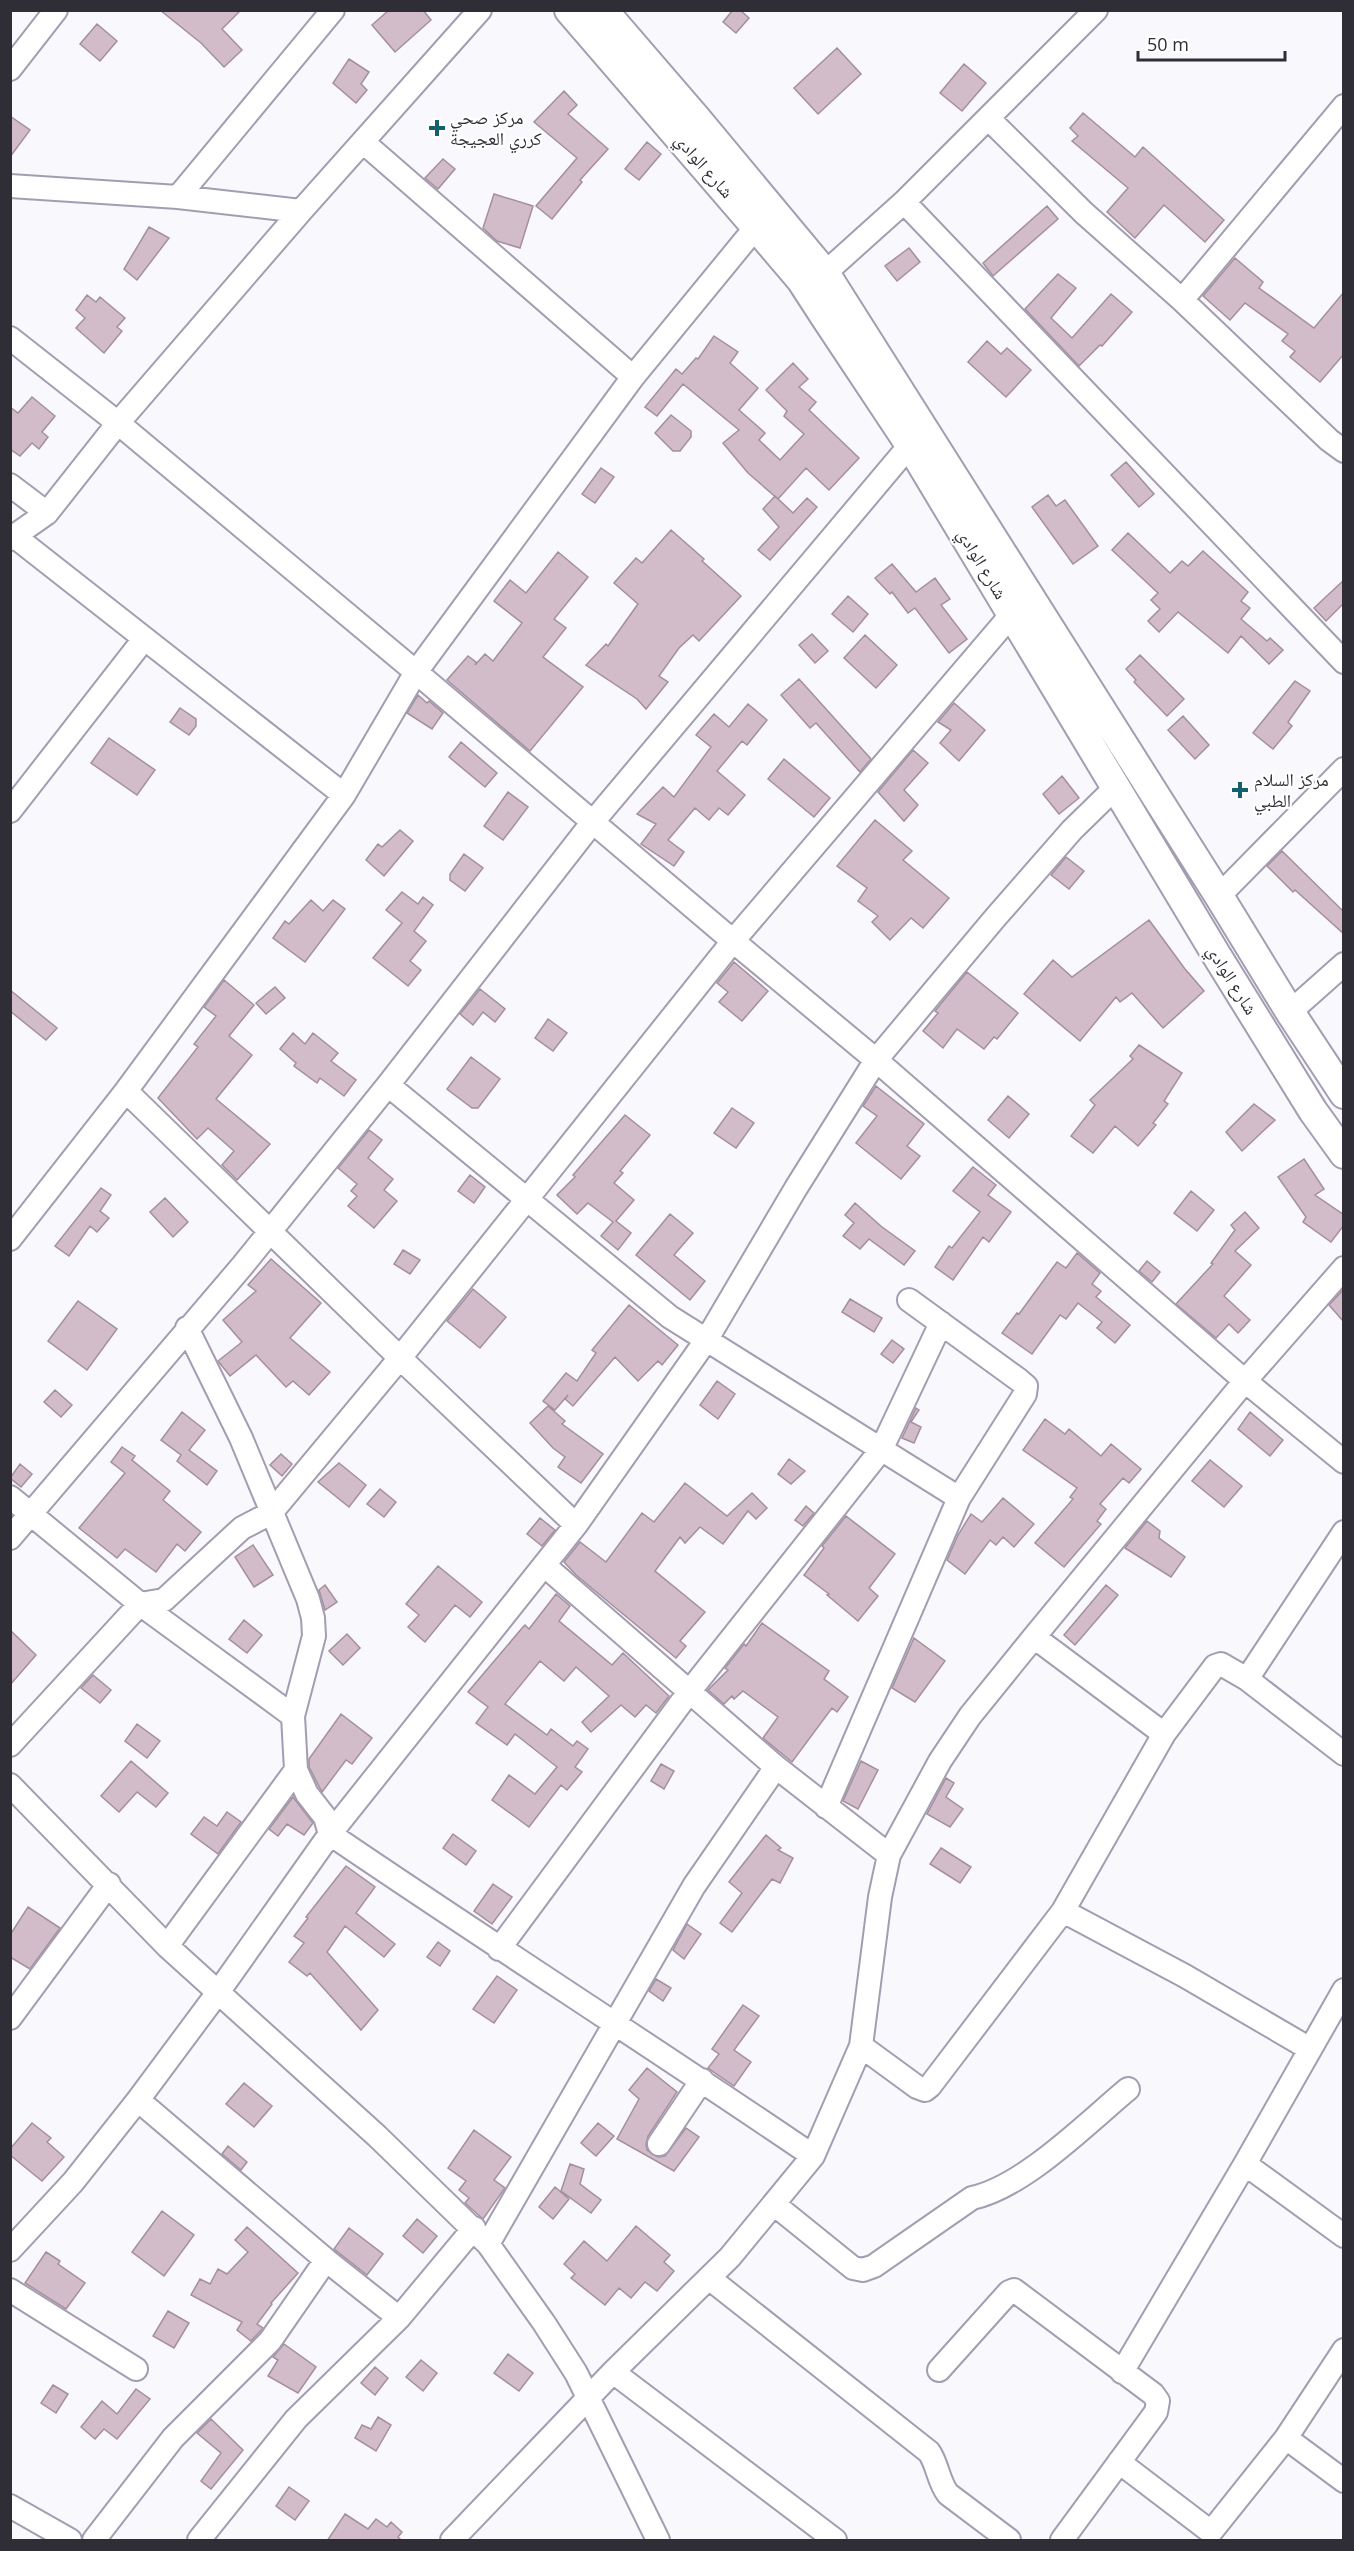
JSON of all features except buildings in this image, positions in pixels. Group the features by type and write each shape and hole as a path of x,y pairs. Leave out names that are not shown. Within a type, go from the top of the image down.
{"main road":[{"name":"شارع الوادي","path":"569,10 801,280 910,445 1313,1111 1344,1154"},
{"name":"شارع الوادي","path":"603,10 825,273 1290,1012 1344,1094"}],"street":[{"path":"10,69 56,10"},
{"path":"178,197 333,10"},
{"path":"344,795 12,538 47,513 118,423 301,211 480,10"},
{"path":"825,273 904,202 1096,10"},
{"path":"1182,300 1344,106"},
{"path":"989,119 1084,213 1182,300 1329,440 1344,451"},
{"path":"363,142 633,377"},
{"path":"10,186 178,197 301,211"},
{"path":"904,202 1344,662"},
{"path":"10,1239 126,1091 344,795 416,672 633,377 756,227"},
{"path":"10,338 118,423 416,672 733,942 876,1060 1245,1381 1344,1462"},
{"path":"10,1538 33,1514 270,1232 592,823 910,445"},
{"path":"10,485 47,513"},
{"path":"10,1745 140,1604 164,1600 242,1528 271,1513 400,1358 733,942 1012,614"},
{"path":"10,811 144,639"},
{"path":"1219,896 1344,769"},
{"path":"13,2244 73,2182 138,2100 219,1991 330,1834 576,1525 707,1339 796,1188 876,1060 1072,830 1116,787"},
{"path":"1290,1012 1344,964"},
{"path":"388,1085 670,1317 959,1498"},
{"path":"126,1091 400,1358 576,1525"},
{"path":"452,2541 589,2396 709,2278 775,2205 813,2156 861,2046 880,1897 889,1855 940,1761 958,1734 1034,1637 1245,1381 1344,1268"},
{"path":"826,1807 959,1498 1024,1394 1026,1386 909,1300"},
{"path":"499,1949 689,1692 881,1450 941,1323"},
{"path":"187,1328 241,1438 308,1599 313,1618 314,1636 293,1716 296,1770 307,1794 325,1817 330,1834 499,1949 616,2023 813,2156"},
{"path":"10,1497 140,1604 293,1716"},
{"path":"1247,1680 1344,1532"},
{"path":"544,1565 776,1767 889,1855"},
{"path":"1034,1637 1164,1734"},
{"path":"861,2046 917,2087 925,2090 930,2086 1064,1911 1164,1734 1215,1666 1221,1664 1247,1680 1344,1754"},
{"path":"199,2541 297,2419 481,2236 616,2023 694,1886 776,1767"},
{"path":"167,1947 296,1770"},
{"path":"10,1785 109,1884 167,1947 219,1991 481,2236 544,2323 589,2396 658,2541"},
{"path":"10,2018 109,1884"},
{"path":"1064,1911 1185,1976 1310,2049"},
{"path":"1122,2372 1343,1992"},
{"path":"659,2144 702,2080"},
{"path":"775,2205 853,2268 863,2270 874,2266 972,2198 983,2195 1040,2164 1128,2089"},
{"path":"138,2100 326,2260 399,2318"},
{"path":"1245,2164 1344,2236"},
{"path":"94,2541 179,2431 270,2341 326,2260"},
{"path":"709,2278 929,2452 936,2462 943,2487 948,2494 1009,2541"},
{"path":"10,2290 136,2369"},
{"path":"939,2370 1009,2292 1014,2290 1153,2394 1158,2402 1156,2412 1062,2541"},
{"path":"1119,2462 1216,2536 1286,2438 1344,2350"},
{"path":"613,2372 834,2541"},
{"path":"1286,2438 1344,2481"},
{"path":"10,2506 70,2541"}],"place":[{"name":"مركز صحي كرري العجيجة","path":"437,128"},
{"name":"مركز السلام الطبي","path":"1240,790"}]}
